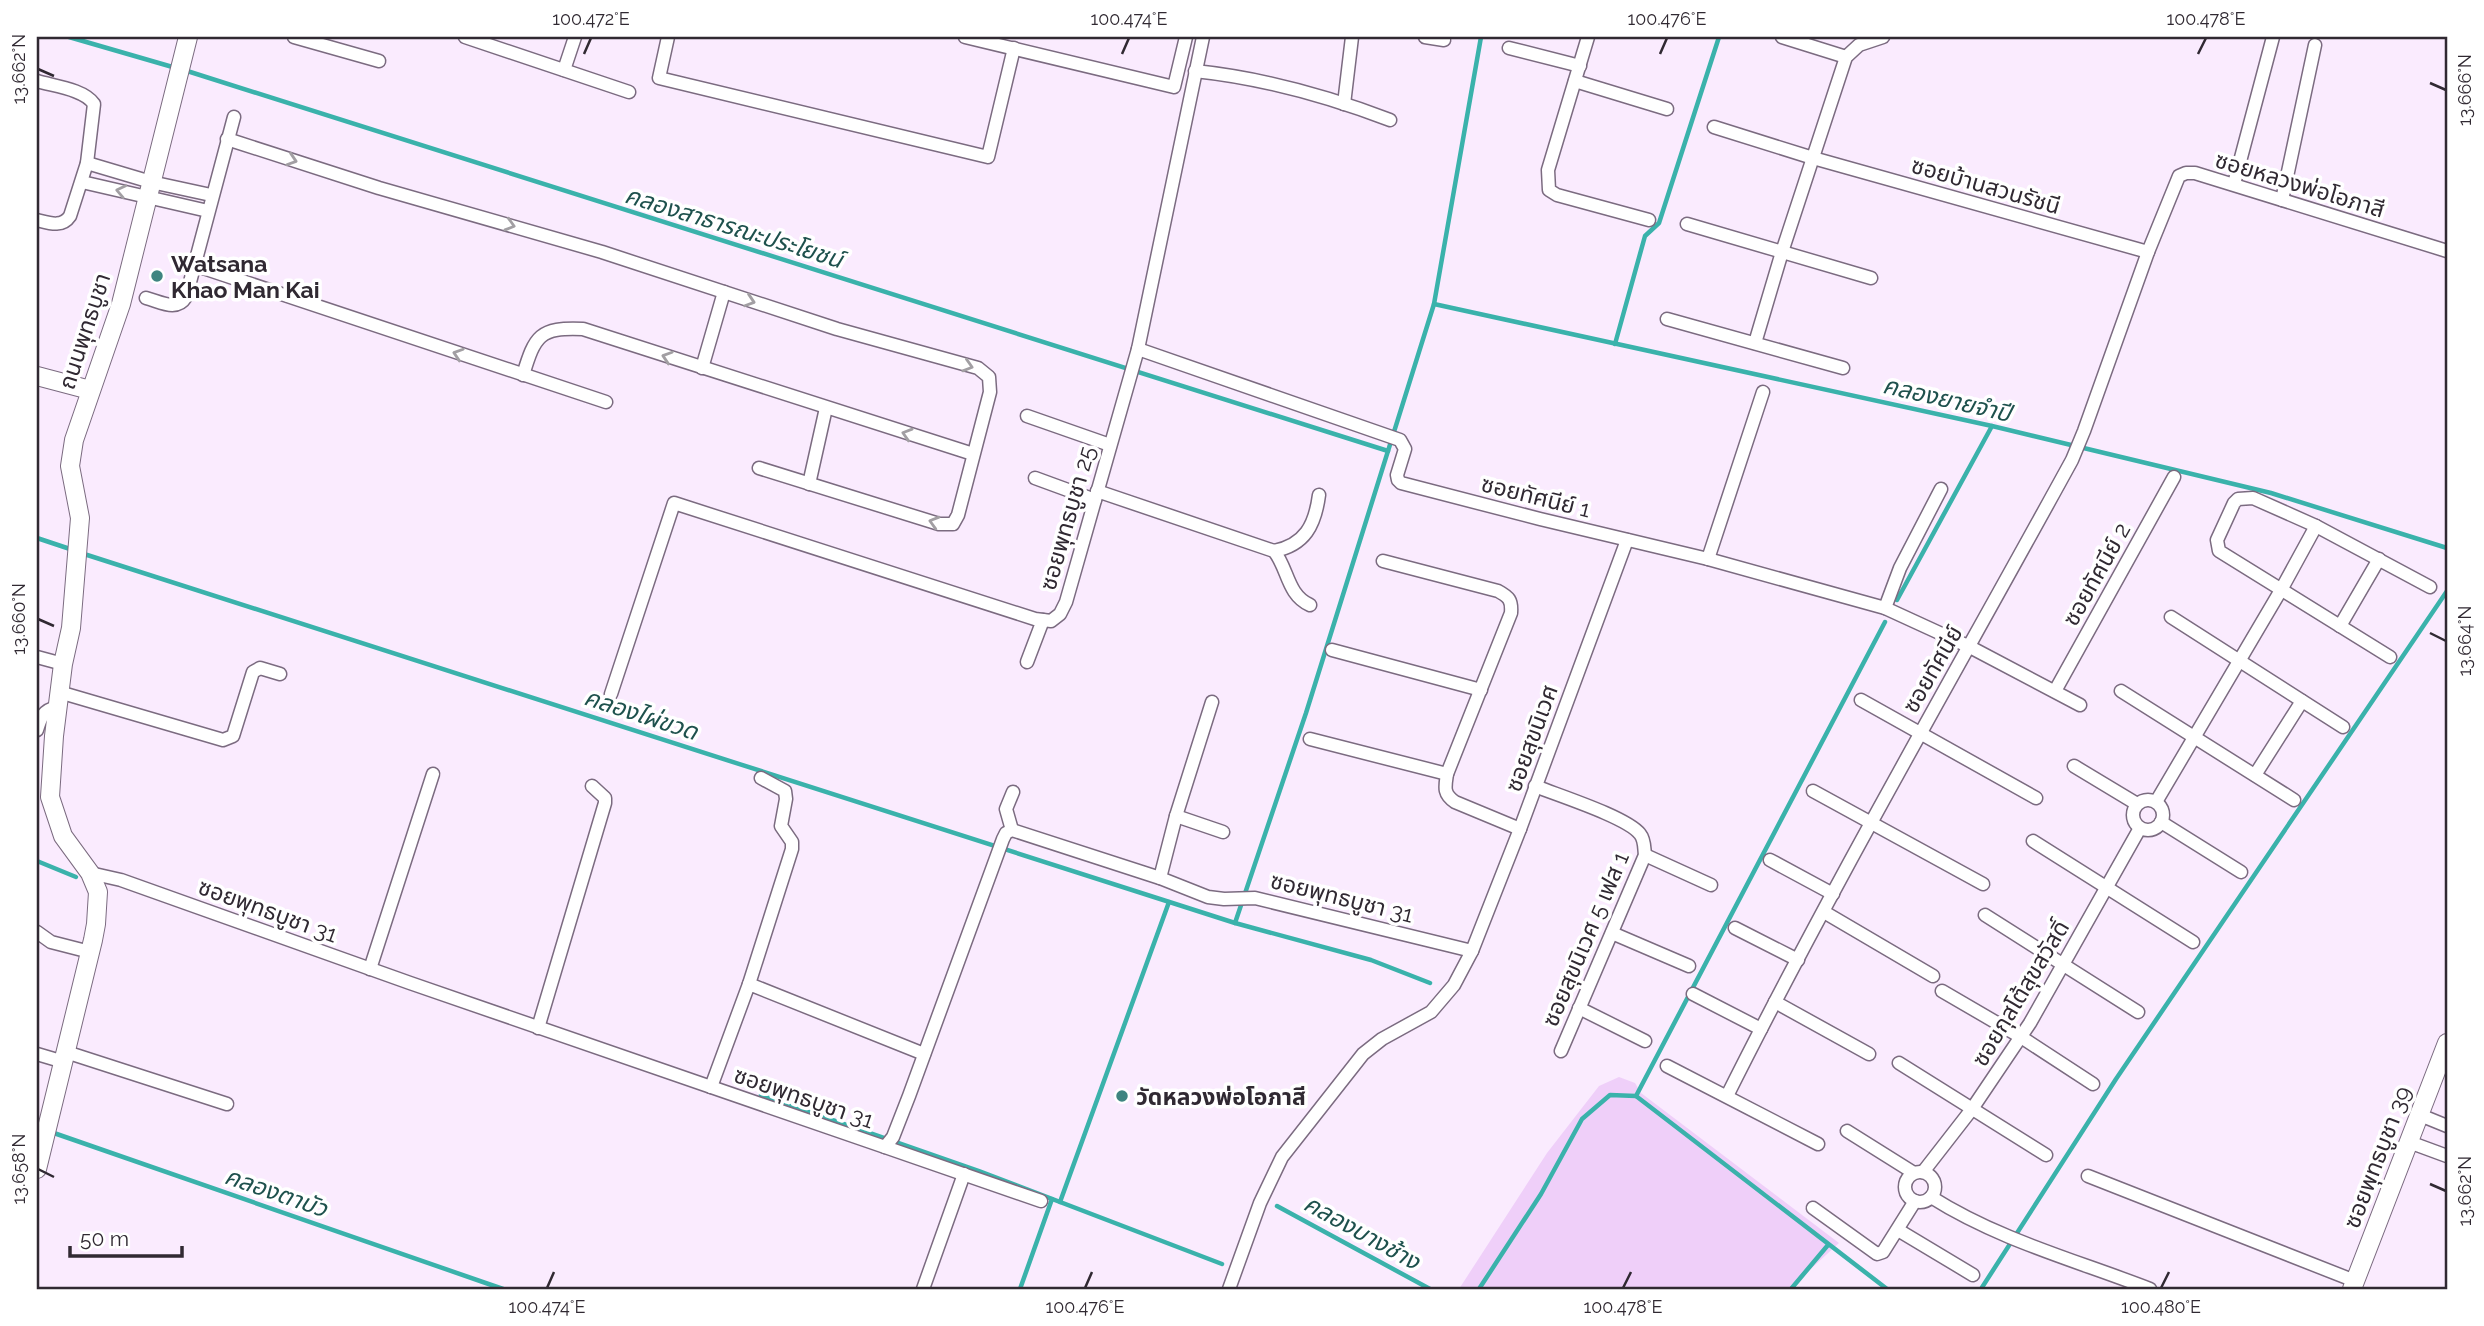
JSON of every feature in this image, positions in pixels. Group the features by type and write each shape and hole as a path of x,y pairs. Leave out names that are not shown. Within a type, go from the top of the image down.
{"main road":[{"name":"ถนนพุทธบูชา","path":"37,1169 90,952 98,905 98,892 90,873 63,836 50,797 62,664 71,628 80,518 72,478 71,454 90,390 121,304 188,37"},
{"path":"37,376 90,390"},
{"name":"ซอยพุทธบูชา 39","path":"2354,1285 2447,1043"}],"street":[{"path":"294,37 328,41 379,61"},
{"path":"465,37 495,42 564,70 629,92"},
{"path":"564,70 575,37"},
{"path":"668,37 659,78 988,157 1014,48"},
{"path":"965,37 1174,87 1186,37"},
{"name":"ซอยพุทธบูชา 25","path":"611,694 674,503 1042,620 1051,621 1060,614 1066,602 1138,349 1203,37"},
{"path":"1344,104 1352,37"},
{"path":"1425,37 1444,40"},
{"path":"1588,37 1548,170 1549,190 1557,195 1649,220"},
{"path":"1782,37 1846,57"},
{"path":"1755,343 1846,57 1859,45 1883,37"},
{"path":"2234,184 2273,37"},
{"path":"2282,200 2315,45"},
{"path":"1509,48 1580,66"},
{"path":"1195,71 1258,80 1390,120"},
{"path":"37,80 80,93 90,98 94,104 87,163 67,221 51,224 37,220"},
{"path":"1575,81 1667,109"},
{"path":"146,298 176,306 182,304 186,297 211,195 234,117"},
{"name":"ซอยบ้านสวนรัชนี","path":"1714,127 1813,158 2148,252"},
{"path":"227,139 379,188 603,252 837,329 978,368 989,377 990,392 958,514 953,524 946,525 759,468"},
{"path":"87,163 208,211"},
{"name":"ซอยหลวงพ่อโอภาสี","path":"2148,252 2179,176 2186,173 2234,184 2447,251"},
{"path":"82,182 211,195"},
{"path":"1686,224 1871,278"},
{"name":"ซอยทัศนีย์","path":"1727,1096 1870,823 1970,647 2071,460 2084,431 2148,252"},
{"path":"194,265 606,402"},
{"path":"702,368 724,292"},
{"path":"1667,319 1843,368"},
{"path":"523,376 531,349 544,333 559,328 583,329 972,454"},
{"name":"ซอยทัศนีย์ 1","path":"1138,349 1394,438 1404,444 1405,449 1397,475 1401,483 1625,546 1708,559 1885,608 1970,647"},
{"path":"1708,559 1763,391"},
{"path":"809,484 826,408"},
{"path":"1027,416 1110,445"},
{"name":"ซอยทัศนีย์ 2","path":"2055,691 2174,477"},
{"path":"1035,478 1273,551 1280,558 1296,596 1310,605"},
{"path":"1885,608 1900,568 1941,489"},
{"path":"1273,551 1289,548 1308,530 1314,522 1319,495"},
{"path":"2390,657 2219,551 2217,540 2234,503 2238,499 2253,498 2316,526 2430,587"},
{"path":"2156,802 2316,526"},
{"name":"ซอยสุขนิเวศ","path":"1229,1289 1260,1203 1282,1157 1363,1054 1382,1039 1431,1012 1454,985 1472,951 1520,829 1625,546"},
{"path":"2340,626 2379,559"},
{"path":"1383,561 1498,591 1508,596 1512,602 1511,613 1447,774 1444,790 1448,797 1520,829"},
{"path":"2171,617 2343,727"},
{"path":"1027,662 1042,620"},
{"path":"1970,647 2080,705"},
{"path":"1332,650 1481,690"},
{"path":"37,657 62,664"},
{"path":"37,730 42,714 58,699 223,740 233,736 253,672 260,668 280,674"},
{"path":"2121,691 2294,800"},
{"path":"1861,700 2036,798"},
{"path":"2255,775 2302,701"},
{"path":"1160,878 1176,816 1212,702"},
{"path":"1310,739 1447,774"},
{"path":"2074,766 2137,804"},
{"path":"370,969 433,774"},
{"path":"711,1087 749,984 792,849 792,842 781,826 785,791 761,778"},
{"path":"538,1028 605,803 605,798 592,786"},
{"name":"ซอยสุขนิเวศ 5 เฟส 1","path":"1535,786 1634,828 1642,836 1645,855 1560,1051"},
{"path":"1008,834 1006,810 1013,792"},
{"path":"1813,792 1983,884"},
{"path":"2143,800 2156,802 2161,807 2163,815 2156,828 2140,828 2133,817 2137,804 2143,800"},
{"path":"1176,816 1223,832"},
{"path":"2161,822 2241,872"},
{"name":"ซอยกุสโต้สุขสวัสดิ์","path":"1919,1172 1972,1109 2021,1037 2140,828"},
{"name":"ซอยพุทธบูชา 31","path":"90,873 121,880 538,1028 888,1144 997,854 1008,834 1160,878 1209,897 1255,898 1472,951"},
{"path":"2033,841 2193,942"},
{"path":"1645,855 1711,884"},
{"path":"1770,860 1833,894"},
{"path":"1824,912 1933,976"},
{"path":"1985,915 2138,1012"},
{"path":"1735,928 1798,960"},
{"path":"37,932 51,942 90,952"},
{"path":"1612,933 1689,966"},
{"path":"749,984 924,1054"},
{"path":"1942,991 2021,1037 2093,1084"},
{"path":"1693,994 1760,1029"},
{"path":"1775,1002 1869,1054"},
{"path":"1579,1008 1645,1041"},
{"path":"37,1054 65,1057 227,1104"},
{"path":"1899,1063 2046,1155"},
{"path":"1667,1066 1818,1144"},
{"path":"2420,1115 2447,1126"},
{"path":"1847,1131 1919,1172 1928,1174 1934,1183 1934,1193 1926,1201 1910,1198 1905,1187 1906,1181 1919,1172"},
{"path":"2409,1142 2447,1156"},
{"path":"888,1144 1041,1201"},
{"path":"923,1289 964,1174"},
{"path":"2088,1176 2354,1285"},
{"path":"1931,1198 1958,1214 2027,1246 2150,1289"},
{"path":"1813,1208 1877,1254 1883,1252 1915,1201"},
{"path":"1898,1230 1973,1275"}],"shaded area":[{"path":"1619,1077 1635,1083 1641,1093 1839,1243 1789,1289 1459,1289 1547,1153 1599,1086"}],"waterway":[{"name":"คลองสาธารณะประโยชน์","path":"69,37 176,68"},
{"path":"1235,923 1306,713 1434,304 1481,37"},
{"path":"1615,344 1645,236 1659,223 1719,37"},
{"name":"คลองสาธารณะประโยชน์","path":"184,70 1388,451"},
{"name":"คลองยายจำปี","path":"1434,304 1992,426 2271,493 2447,548"},
{"path":"1897,600 1992,426"},
{"name":"คลองไผ่ขวด","path":"37,538 73,550"},
{"name":"คลองไผ่ขวด","path":"81,553 1235,923 1371,960 1430,983"},
{"path":"1981,1289 2116,1079 2447,591"},
{"path":"1479,1289 1541,1194 1582,1119 1610,1095 1636,1096 1885,622"},
{"path":"37,861 76,877"},
{"path":"1060,1202 1169,902"},
{"path":"761,1095 979,1171 1222,1264"},
{"path":"1636,1096 1887,1289"},
{"name":"คลองตาบัว","path":"51,1132 503,1289"},
{"name":"คลองตาบัว","path":"1020,1289 1052,1199"},
{"name":"คลองบางช้าง","path":"1277,1206 1430,1289"},
{"path":"1791,1289 1828,1245"}],"place":[{"name":"Watsana Khao Man Kai","path":"157,276"},
{"name":"วัดหลวงพ่อโอภาสี","path":"1122,1096"}]}
